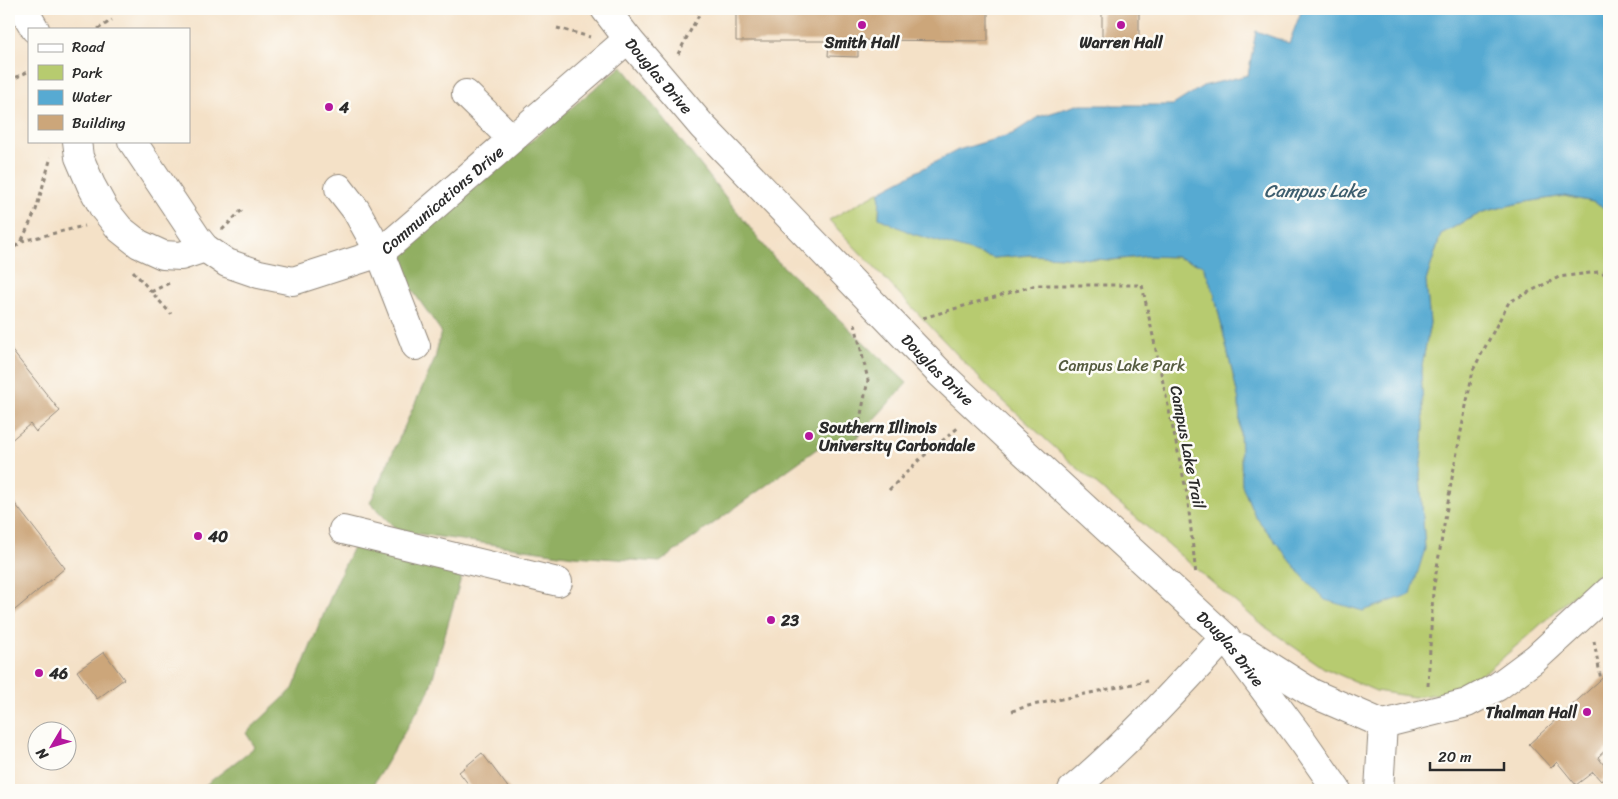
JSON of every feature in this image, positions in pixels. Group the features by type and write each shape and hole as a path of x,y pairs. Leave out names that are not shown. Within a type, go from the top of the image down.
{"street":[{"path":"23,9 34,28"},
{"name":"Douglas Drive","path":"606,9 628,39 702,126 941,374 1225,637 1302,740 1336,790"},
{"name":"Communications Drive","path":"133,142 197,238 206,248 228,263 259,274 292,281 380,253 628,39"},
{"path":"466,94 512,139"},
{"path":"77,142 79,157 91,185 104,209 120,230 139,244 163,255 181,256 206,248"},
{"path":"339,188 356,210 380,253 416,346"},
{"path":"343,530 558,582"},
{"path":"1072,790 1099,768 1154,713 1225,637 1312,692 1383,724 1467,702 1497,687 1536,658 1609,590"},
{"path":"1379,790 1383,724"}],"path":[{"path":"678,54 702,9"},
{"path":"100,28 112,20"},
{"path":"557,28 591,37"},
{"path":"9,81 28,72"},
{"path":"9,252 22,241 36,210 52,153"},
{"path":"22,241 92,224"},
{"path":"128,265 171,314"},
{"path":"1427,692 1433,591 1473,370 1509,302 1559,277 1599,272 1609,275"},
{"name":"Campus Lake Trail","path":"915,321 1036,285 1142,285 1187,494 1196,577"},
{"path":"853,316 868,380 856,439"},
{"path":"889,490 920,459 960,425"},
{"path":"1594,638 1601,680"},
{"path":"1012,711 1148,681"}],"green space":[{"path":"622,66 773,257 907,383 856,439 829,440 660,562 574,556 398,531 370,503 435,359 441,331 405,280 399,251"},
{"name":"Campus Lake Park","path":"880,191 879,218 994,258 1030,255 1111,260 1149,256 1176,257 1203,265 1214,293 1239,401 1242,485 1255,516 1302,575 1325,600 1425,549 1420,475 1424,425 1421,371 1430,323 1426,281 1441,234 1483,212 1520,203 1564,196 1593,202 1609,211 1609,564 1490,669 1446,693 1414,697 1376,691 1324,668 1261,624 1074,465 988,387 829,220"},
{"path":"359,534 466,560 429,691 370,790 199,790 255,747 246,733 293,689 336,584"},
{"path":"1282,782 1288,790 1259,790"}],"water":[{"name":"Campus Lake","path":"1302,9 1609,9 1609,211 1593,202 1564,196 1520,203 1483,212 1441,234 1426,281 1430,323 1421,371 1424,427 1420,475 1425,549 1411,594 1363,611 1325,600 1305,579 1255,516 1242,485 1239,401 1214,293 1203,265 1176,257 1149,256 1111,260 1030,255 994,258 913,234 879,218 880,191 958,150 1012,134 1038,117 1077,105 1173,105 1203,86 1248,75 1256,31 1289,43"}],"building":[{"name":"Smith Hall","path":"736,9 988,9 988,41 858,40 858,57 828,56 829,41 736,41"},
{"name":"Warren Hall","path":"1102,9 1139,9 1139,43 1102,42"},
{"path":"9,347 60,411 36,432 30,424 9,442"},
{"path":"9,496 65,568 9,615"},
{"path":"104,652 124,679 97,699 77,671"},
{"name":"Thalman Hall","path":"1609,672 1609,747 1598,757 1609,772 1601,781 1593,772 1576,785 1557,762 1551,768 1529,744"},
{"path":"482,753 510,790 473,790 459,772"}],"place":[{"name":"Smith Hall","path":"862,25"},
{"name":"Warren Hall","path":"1121,25"},
{"name":"4","path":"329,107"},
{"name":"Southern Illinois University Carbondale","path":"809,436"},
{"name":"40","path":"198,536"},
{"name":"23","path":"771,620"},
{"name":"46","path":"39,673"},
{"name":"Thalman Hall","path":"1587,712"}]}
